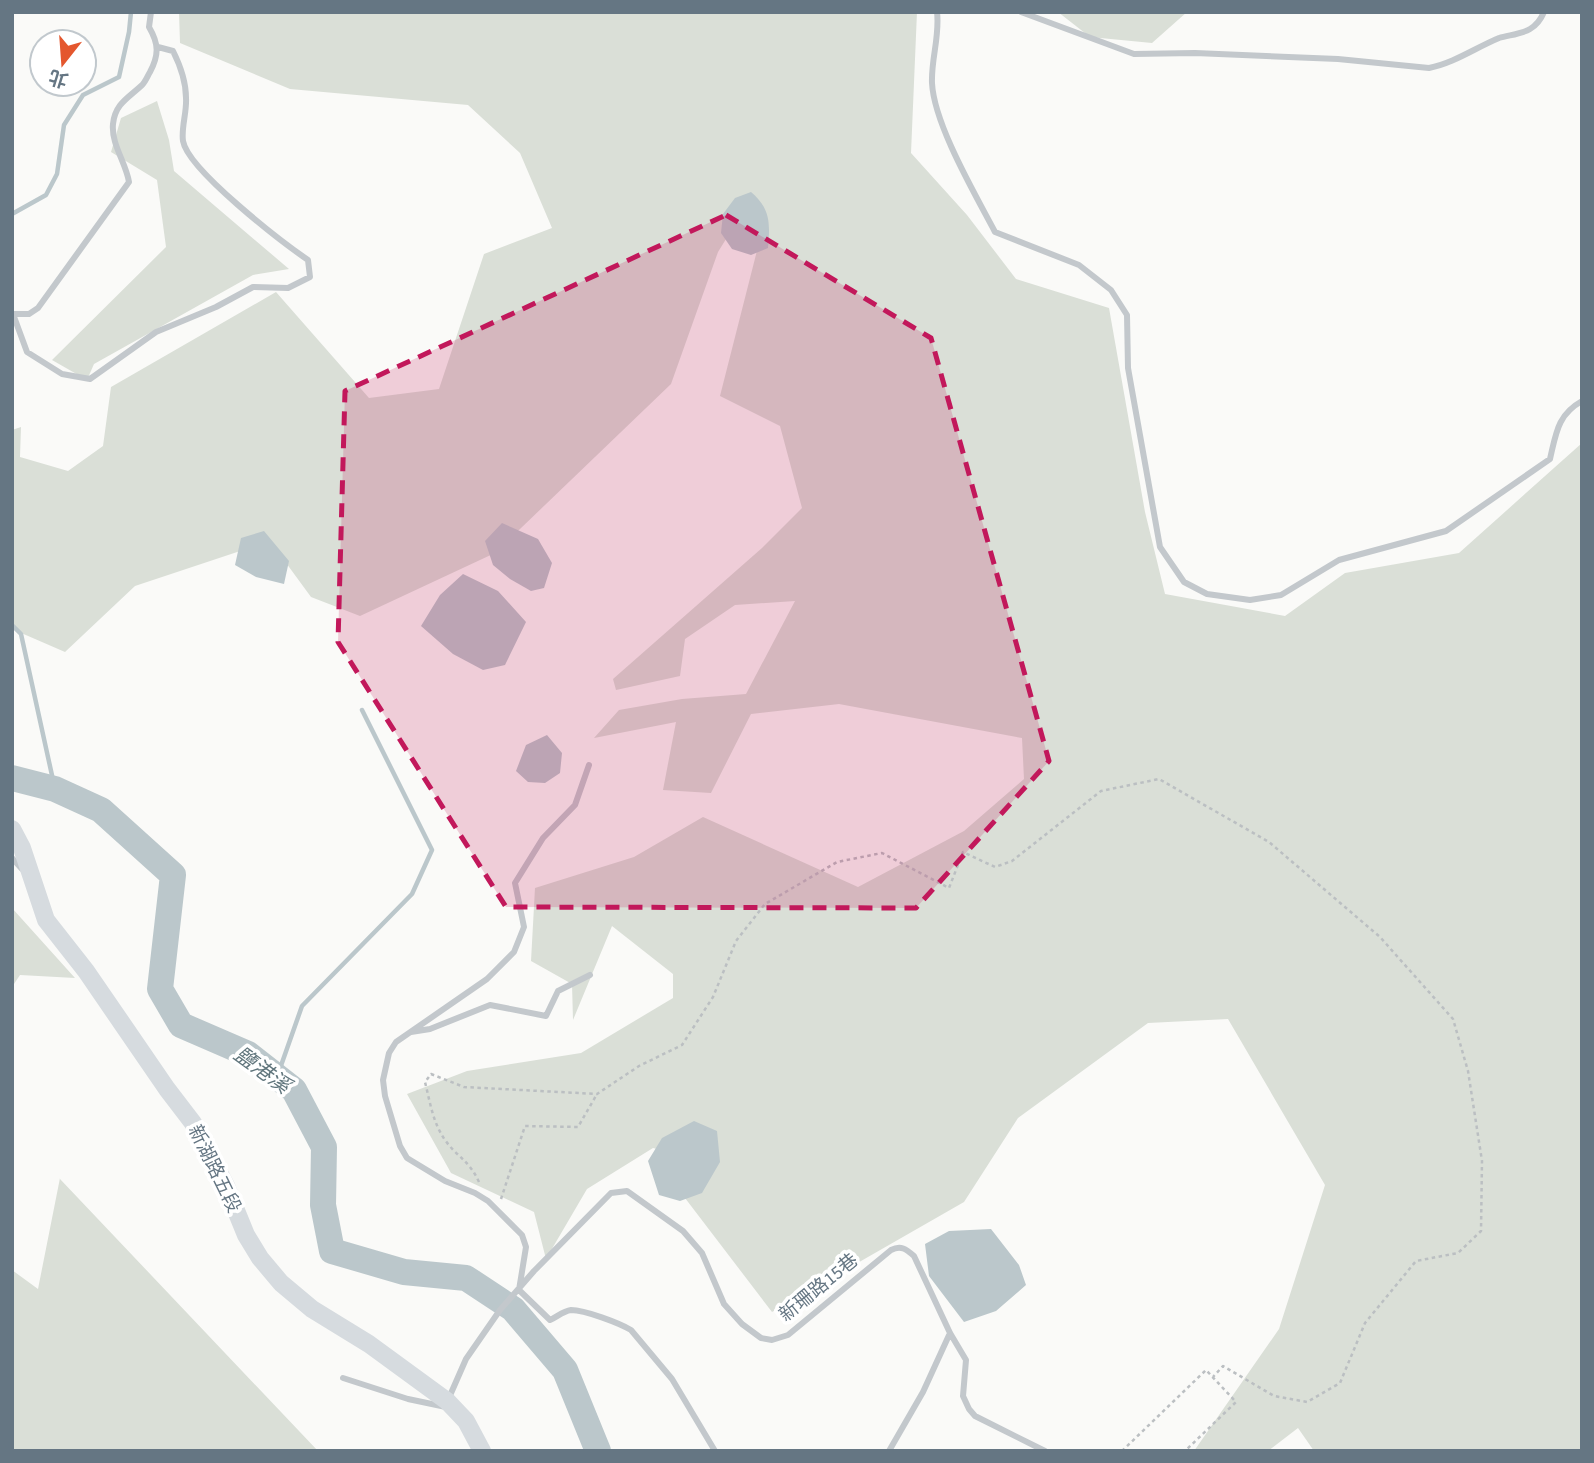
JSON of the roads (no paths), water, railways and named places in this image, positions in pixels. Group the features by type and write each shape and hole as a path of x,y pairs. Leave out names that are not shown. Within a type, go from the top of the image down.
{"street":[{"name":"新湖路五段","path":"12,829 22,848 46,920 86,971 193,1123 226,1186 246,1235 260,1258 281,1283 313,1309 369,1343 451,1405 466,1421 482,1451"}],"lane":[{"path":"151,12 149,27 158,47 157,59 143,85 128,94 115,114 113,134 129,182 38,309 29,314 13,314 27,352 62,374 90,379 156,332 216,307 253,287 288,288 310,277 308,260 271,234 200,169 183,142 186,97 179,63 173,51 158,47"},
{"path":"937,12 939,24 932,81 936,110 995,232 1079,265 1111,290 1127,315 1128,368 1160,547 1184,582 1207,594 1250,600 1281,595 1339,560 1446,531 1550,459 1559,425 1568,409 1582,401"},
{"path":"1021,12 1134,54 1195,53 1338,59 1429,68 1444,65 1475,48 1508,35 1529,30 1540,21 1544,12"},
{"path":"589,765 575,805 543,838 515,883 524,927 514,952 486,979 396,1042 389,1053 383,1080 400,1146 407,1158 445,1181 475,1193 522,1235 526,1247 519,1290 550,1320 567,1310 576,1311 623,1325 631,1330 672,1379 715,1451"},
{"path":"12,858 32,881"},
{"path":"407,1032 430,1029 490,1005 546,1016 558,991 590,975"},
{"name":"新珊路15巷","path":"451,1405 466,1359 512,1295 611,1193 627,1191 683,1231 702,1253 724,1304 742,1324 761,1338 772,1340 788,1335 898,1247 906,1249 914,1256 950,1333 966,1360 963,1396 969,1409 975,1416 1045,1451"},
{"path":"889,1451 923,1392 950,1333"},
{"path":"344,1378 408,1399 451,1405"}],"waterway":[{"path":"12,214 46,195 57,174 64,125 83,95 119,77 131,12"},
{"path":"12,625 21,634 55,789"},
{"path":"277,1077 302,1006 412,894 432,850 362,710"},
{"name":"鹽港溪","path":"12,778 55,789 101,810 173,875 160,989 181,1025 248,1054 294,1090 324,1147 323,1205 332,1251 404,1272 466,1278 513,1309 565,1370 598,1451"}]}
